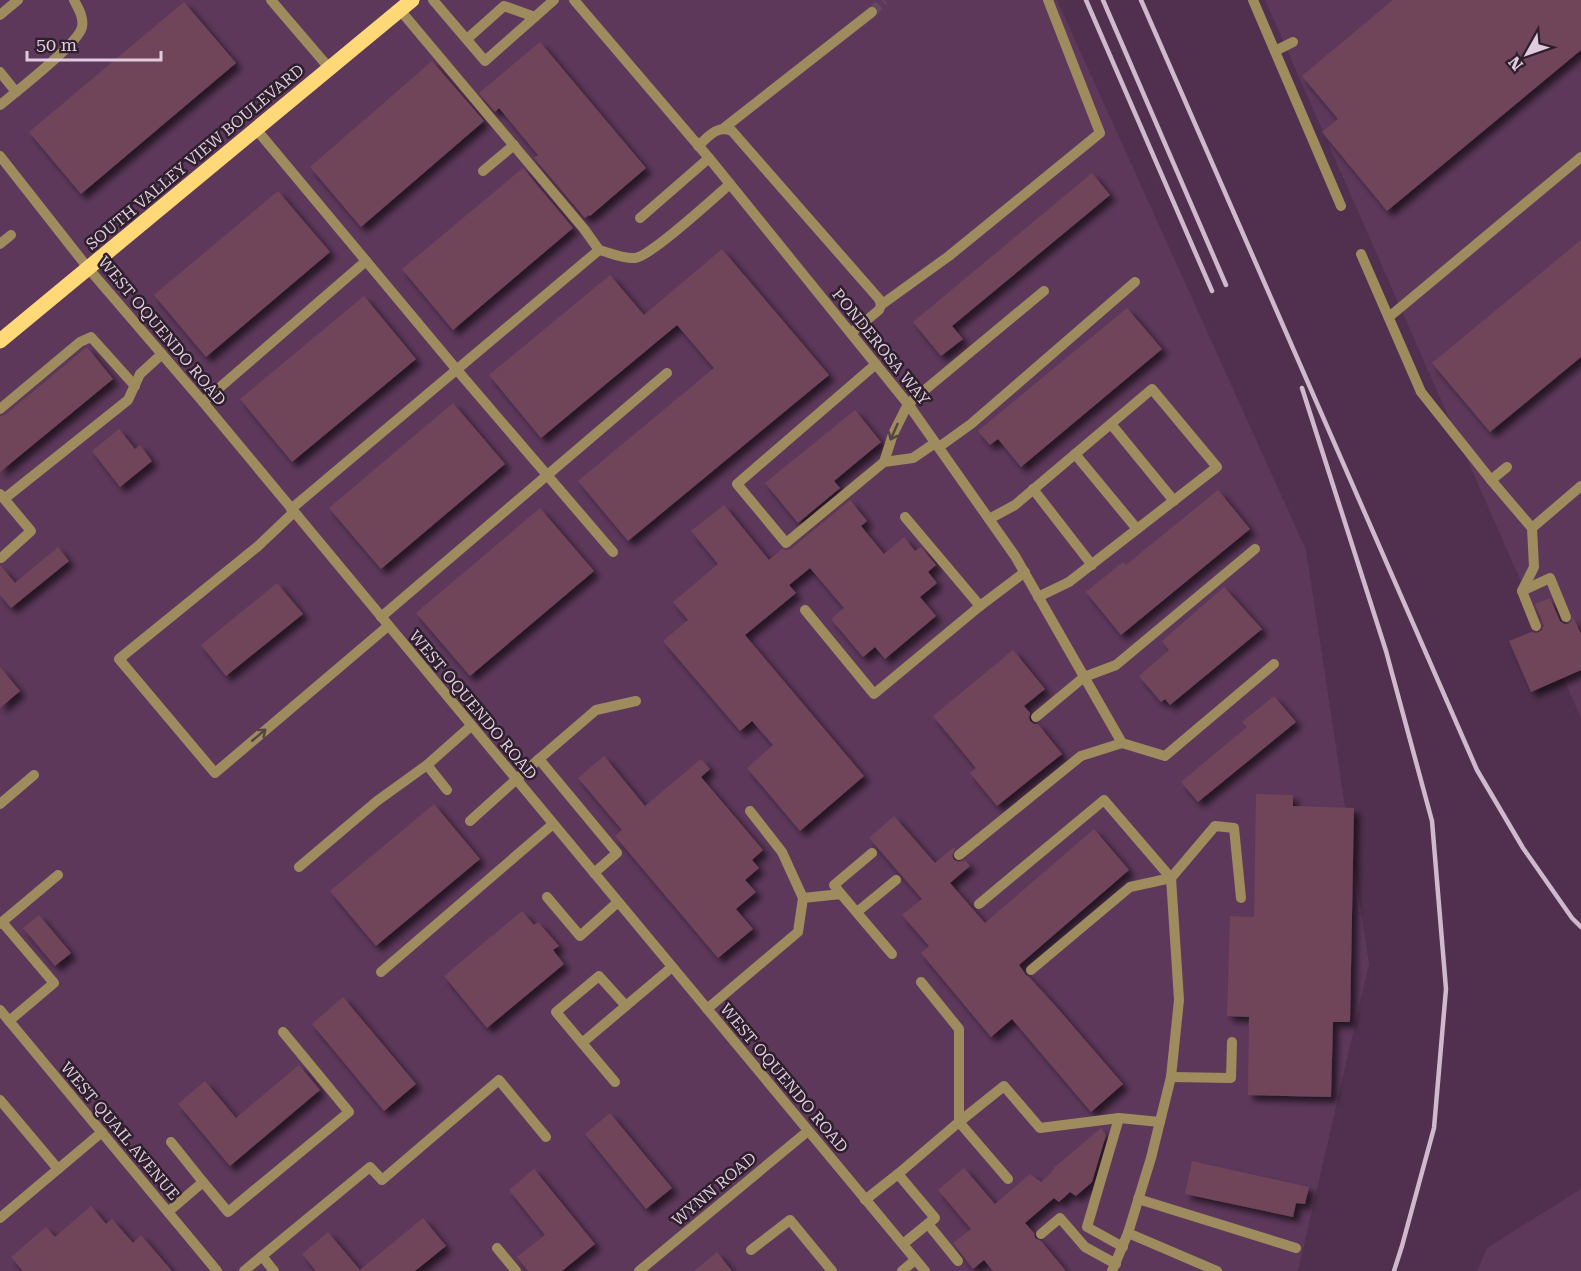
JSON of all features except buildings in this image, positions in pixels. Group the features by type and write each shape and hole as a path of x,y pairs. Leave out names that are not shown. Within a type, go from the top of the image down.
{"main road":[{"name":"SOUTH VALLEY VIEW BOULEVARD","path":"0,340 412,0"}],"street":[{"path":"0,15 18,0"},
{"path":"0,105 74,41 79,34 82,15 74,0"},
{"path":"271,0 330,69"},
{"path":"434,0 485,61 554,0"},
{"name":"PONDEROSA WAY","path":"574,0 709,158 908,404 1015,556 1122,743"},
{"path":"851,333 879,310 881,305 949,256 1100,133 1048,0"},
{"path":"1252,0 1341,206"},
{"path":"466,39 504,6 535,17"},
{"path":"400,10 584,229 599,250 637,258 652,250 730,184"},
{"path":"698,146 872,12"},
{"path":"1275,51 1293,42"},
{"path":"0,72 16,92"},
{"path":"724,128 732,131 879,299 881,305"},
{"path":"256,129 457,370 613,552"},
{"path":"483,171 514,145"},
{"name":"WEST OQUENDO ROAD","path":"0,156 88,268 203,402 925,1271"},
{"path":"1389,317 1581,157"},
{"path":"640,218 709,158"},
{"path":"0,244 11,235"},
{"path":"599,250 293,511 256,547 119,659 215,773 547,476 667,373"},
{"path":"1361,254 1421,392 1532,528 1533,567 1522,591 1536,626"},
{"path":"203,402 366,261"},
{"path":"876,364 737,484 786,543 884,462 913,458 971,424 1136,282"},
{"path":"884,462 893,434 908,404 1044,291"},
{"path":"0,409 80,342 91,337 135,386"},
{"path":"1,558 31,531 2,496 128,400 140,374 162,354"},
{"path":"989,519 1015,505 1152,389 1217,467 1069,582 1038,597"},
{"path":"1111,424 1174,501"},
{"path":"1075,454 1137,530"},
{"path":"1491,480 1507,466"},
{"path":"1532,528 1581,486"},
{"path":"1034,489 1092,565"},
{"path":"905,517 980,606"},
{"path":"1036,717 1084,677 1116,665 1255,549"},
{"path":"805,610 874,694 980,606 1025,572"},
{"path":"1522,591 1550,578 1566,616"},
{"path":"959,855 1081,756 1122,743 1165,756 1274,664"},
{"path":"470,821 596,710 636,701"},
{"path":"299,867 377,801 427,765 471,726"},
{"path":"539,759 617,854 594,873"},
{"path":"427,765 447,790"},
{"path":"0,804 34,776"},
{"path":"979,904 1104,800 1171,878 1179,1000 1171,1077 1123,1247 1114,1267 1085,1247 1060,1218 1041,1234"},
{"path":"707,1009 798,932 804,898 782,852 750,812"},
{"path":"381,972 553,824"},
{"path":"1031,970 1131,887 1171,878 1215,826 1234,828 1241,898"},
{"path":"872,853 834,885 892,954"},
{"path":"9,1021 54,983 1,923 58,875"},
{"path":"857,912 896,880"},
{"path":"804,898 841,894"},
{"path":"547,897 580,936 618,902"},
{"path":"582,1043 672,967"},
{"path":"615,1082 556,1012 599,976 626,1006"},
{"path":"921,982 959,1029 959,1122 1008,1179"},
{"name":"WEST QUAIL AVENUE","path":"0,1010 217,1271"},
{"path":"171,1142 228,1212 350,1112 283,1032"},
{"path":"1171,1077 1231,1078 1232,1042"},
{"path":"244,1271 370,1167 382,1180 499,1080 546,1137"},
{"path":"865,1200 1004,1086 1040,1128 1119,1118 1160,1122"},
{"path":"0,1100 58,1169"},
{"path":"1119,1118 1088,1227 1123,1247"},
{"name":"WYNN ROAD","path":"639,1271 808,1131"},
{"path":"0,1218 102,1132"},
{"path":"898,1174 935,1218 903,1244"},
{"path":"168,1212 203,1182"},
{"path":"1138,1199 1296,1248"},
{"path":"751,1250 790,1220 832,1271"},
{"path":"928,1224 958,1261"},
{"path":"1128,1233 1217,1271"},
{"path":"496,1248 516,1271"},
{"path":"262,1256 274,1271"},
{"path":"902,1271 915,1260"}],"shaded area":[{"path":"0,0 1057,0 1306,550 1369,964 1298,1271 0,1271"},
{"path":"1265,0 1581,0 1581,718"},
{"path":"1581,1189 1581,1271 1477,1271 1487,1248"}],"tunnel":[{"path":"872,12 884,0"}],"railway":[{"path":"1086,0 1212,291"},
{"path":"1103,0 1226,285"},
{"path":"1141,0 1477,770 1523,848 1572,918 1581,927"},
{"path":"1302,388 1386,651 1432,821 1446,989 1434,1128 1394,1271"}]}
